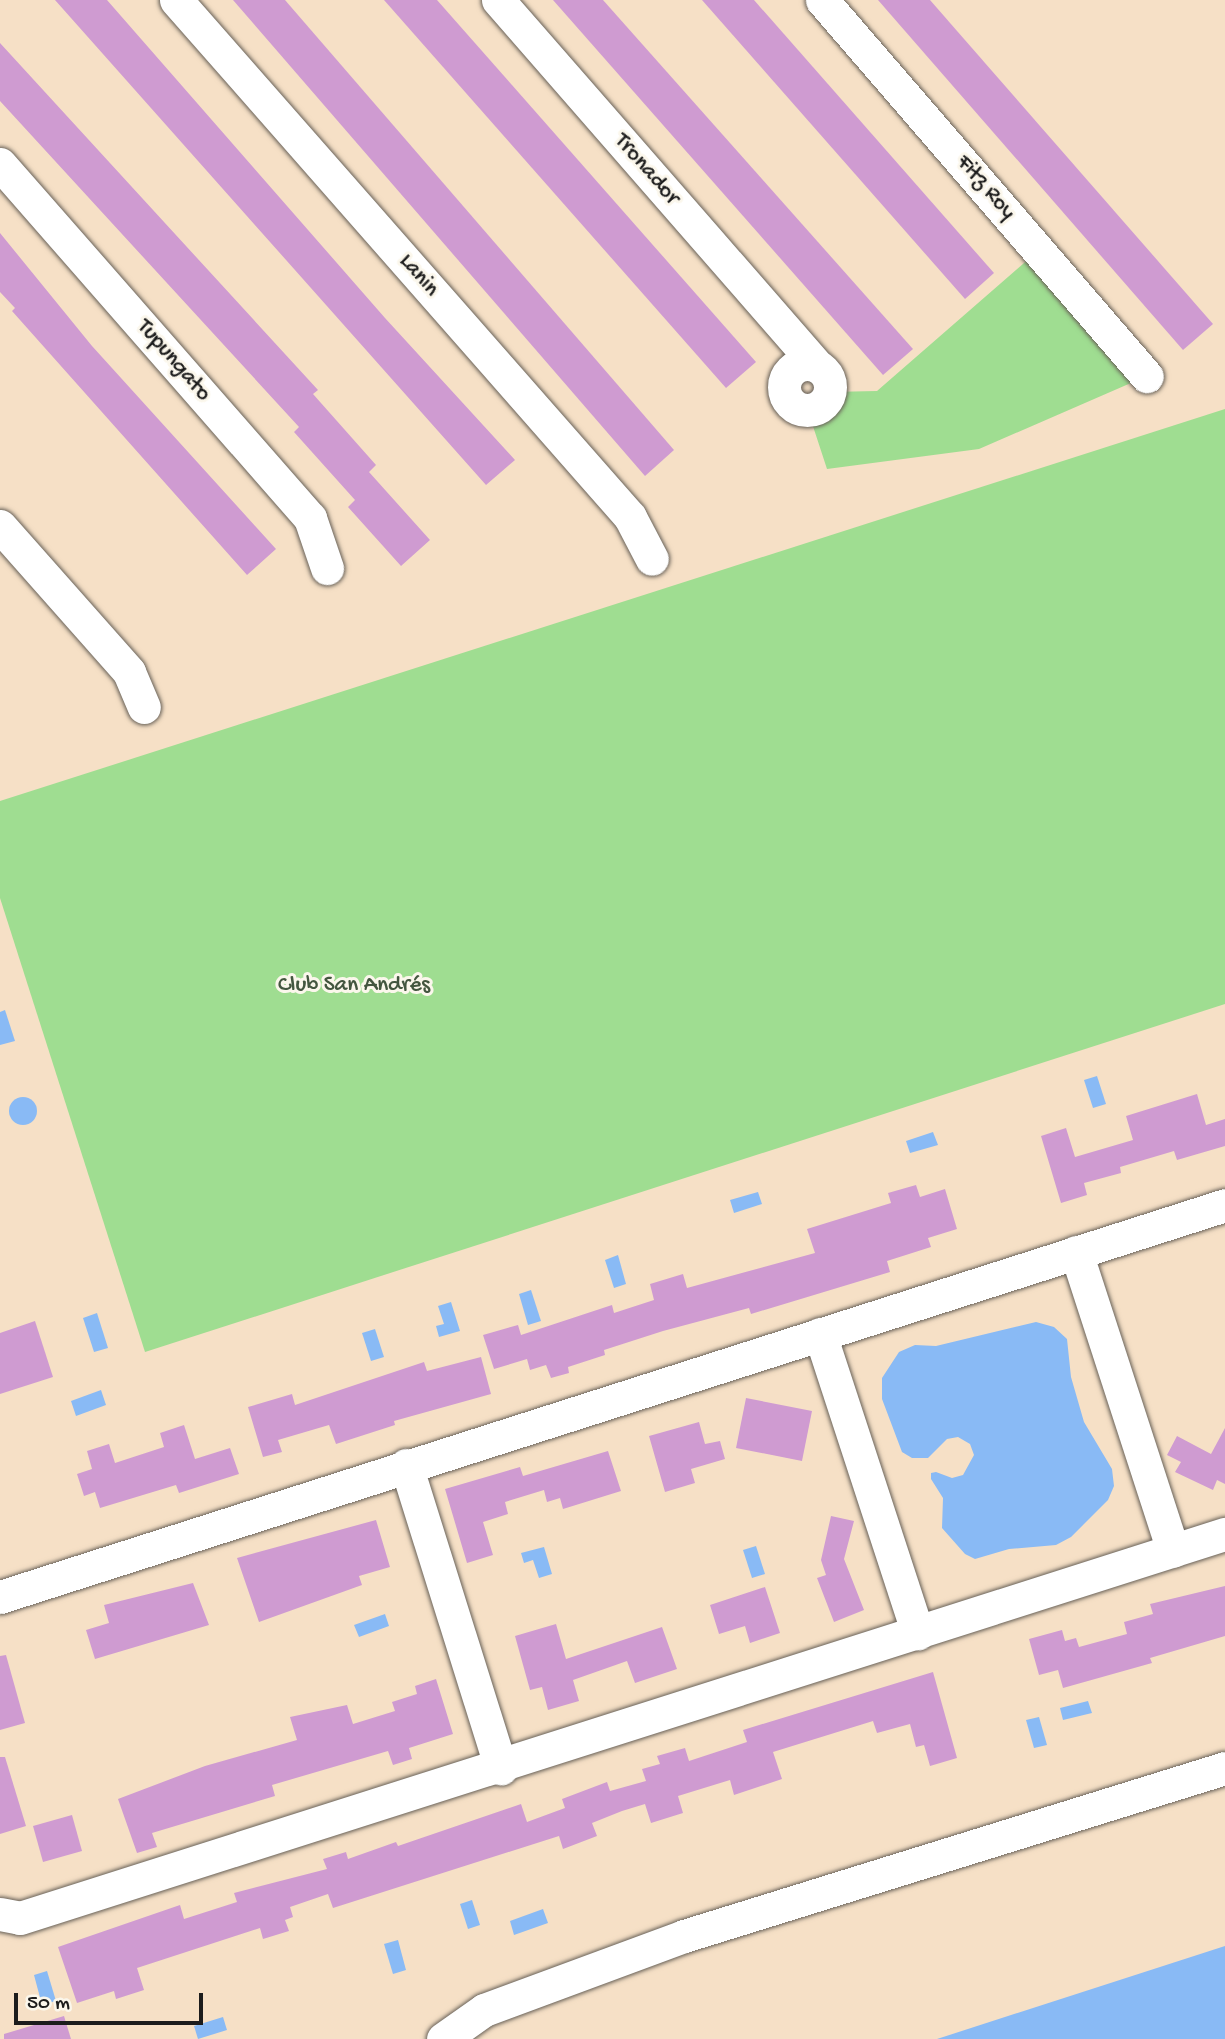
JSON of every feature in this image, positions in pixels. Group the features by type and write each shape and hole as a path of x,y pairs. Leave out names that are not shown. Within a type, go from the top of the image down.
{"street":[{"name":"Lanin","path":"176,0 629,517 652,559"},
{"name":"Tronador","path":"498,0 795,339 803,369"},
{"name":"Fitz Roy","path":"822,0 1147,376"},
{"name":"Tupungato","path":"0,164 310,518 327,568"},
{"path":"0,526 129,672 144,708"},
{"path":"0,1596 1225,1205"},
{"path":"1076,1252 1173,1551"},
{"path":"820,1334 918,1633"},
{"path":"406,1465 500,1768"},
{"path":"0,1914 20,1918 500,1768 1225,1534"},
{"path":"443,2039 497,2004 684,1936 1225,1768"}],"green space":[{"path":"1039,250 1147,376 979,449 827,469 808,411 822,405 830,392 877,391"},
{"name":"Club San Andrés","path":"1225,409 1225,1004 145,1352 0,898 0,801"}],"water":[{"path":"5,1010 15,1041 0,1045 0,1012"},
{"path":"1097,1076 1106,1104 1093,1108 1084,1080"},
{"path":"23,1097 33,1101 37,1111 33,1121 23,1125 13,1121 9,1111 13,1101"},
{"path":"933,1132 938,1145 910,1153 906,1141"},
{"path":"758,1192 762,1204 734,1213 730,1200"},
{"path":"618,1255 626,1284 614,1288 605,1260"},
{"path":"531,1290 541,1321 528,1325 519,1294"},
{"path":"451,1302 460,1331 439,1337 436,1326 444,1324 438,1306"},
{"path":"97,1313 108,1348 94,1352 83,1318"},
{"path":"1036,1322 1054,1327 1067,1339 1071,1377 1084,1422 1112,1469 1114,1486 1108,1500 1071,1537 1056,1545 1009,1549 975,1559 965,1554 942,1528 943,1498 931,1479 931,1473 936,1472 952,1478 963,1475 974,1455 970,1444 958,1437 947,1439 928,1458 912,1458 902,1452 882,1399 882,1378 899,1352 915,1345 936,1346"},
{"path":"375,1329 384,1357 371,1361 362,1333"},
{"path":"101,1390 106,1405 76,1416 71,1401"},
{"path":"756,1546 765,1574 752,1578 743,1550"},
{"path":"544,1547 552,1574 539,1578 533,1560 524,1563 521,1553"},
{"path":"385,1614 389,1626 359,1637 354,1625"},
{"path":"1088,1701 1092,1713 1063,1720 1060,1708"},
{"path":"1039,1717 1047,1745 1034,1748 1026,1720"},
{"path":"472,1900 480,1925 468,1929 460,1904"},
{"path":"543,1909 548,1923 514,1935 510,1921"},
{"path":"398,1940 406,1970 393,1974 384,1944"},
{"path":"1225,1946 1225,2039 937,2039"},
{"path":"47,1971 56,2001 42,2005 34,1975"},
{"path":"223,2017 227,2030 198,2039 194,2026"}],"building":[{"path":"55,0 107,0 385,318 515,460 486,485"},
{"path":"233,0 285,0 674,450 645,476"},
{"path":"384,0 437,0 756,362 726,388"},
{"path":"553,0 603,0 913,349 883,375"},
{"path":"702,0 754,0 994,273 965,299"},
{"path":"878,0 930,0 1213,324 1183,350"},
{"path":"0,43 318,390 313,394 376,465 369,472 430,540 401,566 348,507 355,500 294,432 299,427 0,101"},
{"path":"0,233 92,346 276,549 247,575 12,311 15,308 0,292"},
{"path":"1197,1094 1206,1125 1225,1119 1225,1146 1177,1160 1174,1151 1120,1167 1121,1173 1084,1183 1087,1195 1061,1203 1041,1136 1066,1128 1075,1157 1133,1140 1126,1116"},
{"path":"916,1185 920,1197 945,1189 957,1229 928,1238 931,1247 887,1261 890,1272 751,1314 749,1308 663,1331 604,1350 605,1355 568,1367 569,1373 551,1378 546,1365 530,1370 527,1359 494,1369 483,1335 518,1325 521,1335 612,1305 614,1313 654,1300 650,1284 683,1274 687,1288 815,1253 807,1229 891,1203 888,1193"},
{"path":"35,1321 53,1377 0,1394 0,1333"},
{"path":"481,1357 491,1394 394,1421 395,1425 336,1444 329,1425 278,1440 282,1452 263,1457 248,1407 292,1394 295,1405 424,1362 427,1371"},
{"path":"746,1398 812,1411 802,1461 736,1448"},
{"path":"699,1422 705,1444 720,1441 725,1459 691,1469 695,1483 665,1492 649,1436"},
{"path":"184,1425 195,1459 230,1448 239,1474 179,1493 176,1485 100,1508 95,1492 84,1496 77,1474 92,1469 87,1451 109,1444 115,1463 164,1447 160,1433"},
{"path":"1225,1428 1225,1484 1217,1480 1213,1490 1175,1472 1181,1462 1167,1455 1177,1436 1211,1454"},
{"path":"608,1451 621,1491 563,1509 560,1498 547,1502 544,1490 505,1502 508,1514 483,1522 493,1555 467,1563 445,1489 520,1467 523,1476"},
{"path":"831,1516 854,1521 844,1559 864,1610 834,1622 817,1578 826,1575 821,1560"},
{"path":"376,1520 390,1567 359,1576 362,1585 259,1622 237,1558"},
{"path":"193,1583 209,1625 95,1659 86,1630 109,1623 104,1605"},
{"path":"1225,1586 1225,1636 1150,1658 1152,1663 1063,1688 1058,1670 1039,1675 1029,1639 1062,1630 1065,1641 1076,1638 1079,1647 1127,1634 1124,1622 1153,1614 1150,1604"},
{"path":"765,1587 780,1633 750,1643 745,1626 719,1634 710,1605"},
{"path":"556,1624 566,1659 662,1627 677,1669 635,1683 627,1661 573,1680 579,1701 548,1710 542,1687 530,1690 515,1636"},
{"path":"6,1655 25,1723 0,1730 0,1656"},
{"path":"933,1672 957,1758 930,1766 924,1745 916,1747 910,1724 877,1733 873,1721 773,1752 782,1779 734,1795 730,1780 678,1796 683,1813 651,1823 645,1804 592,1823 597,1836 563,1849 559,1836 333,1908 328,1894 290,1907 293,1917 285,1920 289,1931 263,1939 260,1928 137,1968 144,1990 116,1999 114,1991 77,2003 58,1947 180,1905 184,1919 237,1902 234,1893 327,1869 323,1859 346,1852 348,1859 396,1842 398,1846 521,1804 527,1822 565,1808 562,1799 607,1782 610,1791 646,1781 642,1769 660,1764 657,1756 685,1748 689,1761 747,1742 743,1730"},
{"path":"436,1679 453,1734 409,1748 412,1759 393,1765 388,1751 272,1785 275,1796 152,1833 157,1847 137,1853 118,1799 205,1766 297,1740 290,1717 347,1705 353,1724 395,1711 392,1702 417,1694 415,1686"},
{"path":"0,1757 5,1757 26,1826 0,1834"},
{"path":"72,1815 82,1851 43,1862 33,1826"},
{"path":"64,2016 71,2039 4,2039 4,2034"}]}
